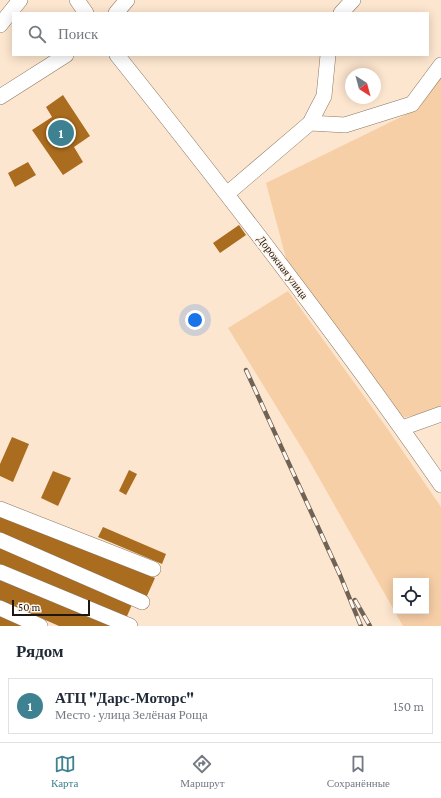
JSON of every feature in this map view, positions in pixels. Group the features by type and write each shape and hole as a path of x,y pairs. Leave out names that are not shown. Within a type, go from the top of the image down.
{"street":[{"path":"0,25 20,0"},
{"path":"78,0 85,12"},
{"path":"117,12 127,0"},
{"path":"342,12 353,0"},
{"path":"0,97 64,56"},
{"name":"Дорожная улица","path":"118,56 228,193 402,428 441,485"},
{"path":"228,193 310,123 324,96 328,56"},
{"path":"310,123 345,125 412,104 441,65"},
{"path":"402,428 441,414"},
{"path":"0,509 153,570"},
{"path":"0,540 142,602"},
{"path":"0,572 130,626"},
{"path":"0,608 40,626"}],"shaded area":[{"path":"441,57 441,410 401,418 288,266 266,183 409,113"},
{"path":"288,291 387,428 441,507 441,626 403,626 396,614 429,614 429,578 393,578 393,608 306,455 228,328"}],"building":[{"path":"63,95 90,136 74,147 83,162 63,175 32,130 52,117 46,107"},
{"path":"28,162 36,175 15,187 8,173"},
{"path":"239,225 246,235 220,253 213,243"},
{"path":"12,437 29,444 13,482 0,476 0,464"},
{"path":"129,470 137,474 126,495 119,491"},
{"path":"53,471 71,478 58,506 41,498"},
{"path":"0,512 155,578 146,598 0,535"},
{"path":"103,527 166,554 162,564 98,537"},
{"path":"0,545 133,602 125,621 0,567"},
{"path":"0,576 114,626 59,626 0,600"},
{"path":"0,612 32,626 0,626"}],"railway":[{"path":"246,370 340,575 361,626"},
{"path":"355,600 370,626"}],"place":[{"name":"АТЦ \"Дарс-Моторс\"","path":"61,133"}]}
